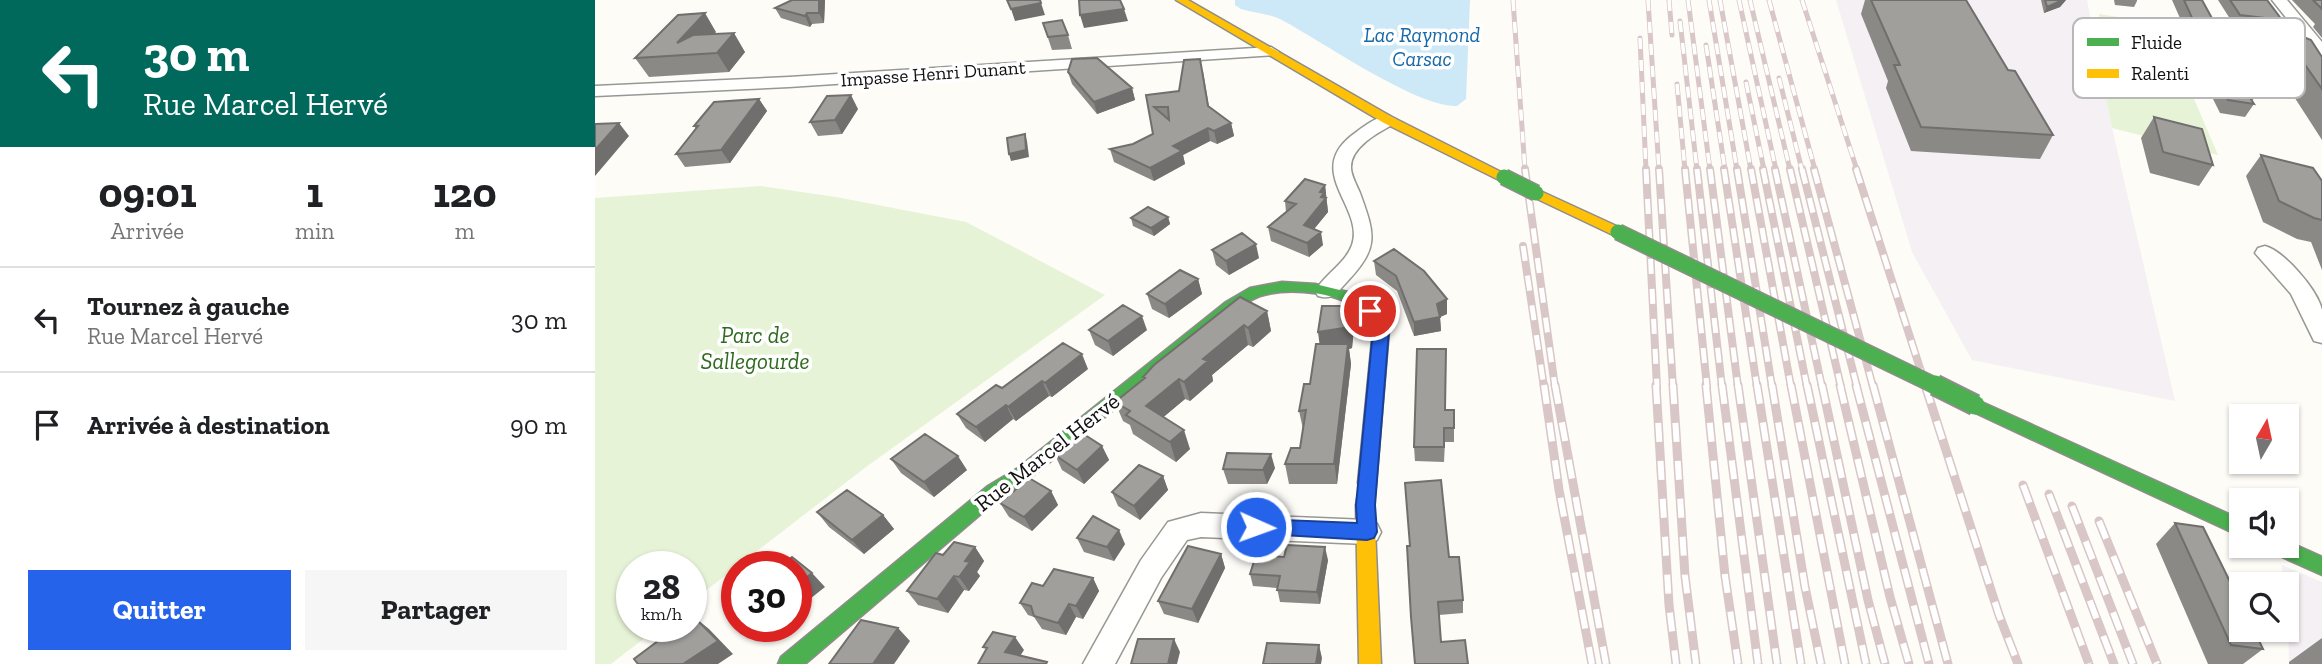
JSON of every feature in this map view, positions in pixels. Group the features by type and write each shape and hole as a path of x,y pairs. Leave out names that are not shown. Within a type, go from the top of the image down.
{"street":[{"path":"1181,0 1388,120 1975,405 2229,523"},
{"path":"2279,0 2294,18"},
{"path":"2305,31 2315,43 2322,71"},
{"name":"Impasse Henri Dunant","path":"595,91 807,81 1271,52"},
{"path":"1326,291 1350,266 1363,243 1361,224 1341,167 1348,148 1388,120"},
{"path":"2265,253 2285,268 2300,286 2322,335"},
{"name":"Rue Marcel Hervé","path":"789,664 995,491 1024,473 1231,306 1256,291 1294,287 1326,291 1351,300 1370,311 1381,330 1366,505 1370,664"},
{"path":"1098,664 1151,569 1178,530 1201,526 1367,532"},
{"path":"2299,556 2322,566"}],"shaded area":[{"path":"1836,0 2087,0 2091,18 2073,18 2073,98 2106,98 2175,401 1972,360 1912,252"},
{"path":"2282,565 2298,572 2282,572"},
{"path":"2299,572 2322,582 2322,664 2289,664 2288,642 2299,642"}],"green space":[{"path":"2099,14 2124,18 2100,18"},
{"path":"2106,98 2194,98 2218,155 2112,128"},
{"name":"Parc de Sallegourde","path":"761,186 836,197 966,222 1105,295 866,467 757,551 721,551 721,579 707,590 707,551 616,551 616,642 640,642 611,664 595,664 595,198"}],"water":[{"name":"Lac Raymond Carsac","path":"1235,0 1470,0 1466,99 1457,106 1418,96 1369,72 1282,20 1241,9 1235,5"}],"building":[{"path":"792,0 819,0 819,13 807,13 805,16 775,8"},
{"path":"1007,0 1040,0 1041,3 1011,9"},
{"path":"1079,0 1120,0 1124,9 1080,15"},
{"path":"1871,0 1966,0 2008,70 2015,71 2053,135 1921,127 1894,65 1900,65"},
{"path":"2045,0 2063,0 2047,7"},
{"path":"2184,0 2202,0 2212,18 2192,18"},
{"path":"2230,0 2267,0 2280,18 2265,18 2240,15"},
{"path":"2313,0 2322,0 2322,9"},
{"path":"705,13 677,43 693,35 734,33 717,53 635,58 678,15"},
{"path":"1062,20 1068,35 1048,37 1043,23"},
{"path":"2305,38 2311,40 2322,57 2322,89 2305,65"},
{"path":"1097,58 1132,88 1094,102 1068,72 1072,59"},
{"path":"1200,59 1208,106 1231,123 1214,131 1208,128 1173,146 1182,151 1150,168 1110,149 1133,144 1153,134 1146,95 1179,91 1184,60","holes":["1154,107 1168,107 1169,120"]},
{"path":"851,95 835,120 810,122 827,96"},
{"path":"2227,98 2250,98 2254,104"},
{"path":"759,99 721,150 676,154 714,102"},
{"path":"2154,117 2202,129 2213,165 2163,152"},
{"path":"619,123 595,150 595,124"},
{"path":"1025,134 1026,150 1009,154 1007,138"},
{"path":"2261,155 2313,168 2322,181 2322,220 2279,201"},
{"path":"1305,179 1325,185 1320,192 1324,193 1321,197 1326,198 1304,225 1321,232 1307,243 1268,227 1296,204 1285,201"},
{"path":"1148,207 1168,217 1151,228 1131,218"},
{"path":"1242,233 1256,244 1226,261 1212,250"},
{"path":"1394,249 1424,271 1447,299 1437,304 1440,317 1414,322 1396,276 1374,261"},
{"path":"1180,270 1198,279 1165,304 1147,294"},
{"path":"1240,297 1267,311 1248,328 1244,325 1203,359 1208,361 1184,382 1179,379 1146,406 1184,430 1170,442 1126,415 1130,411 1115,402 1145,378 1143,377 1154,365"},
{"path":"1123,305 1142,316 1108,341 1089,330"},
{"path":"1322,306 1352,306 1350,327 1318,332"},
{"path":"1063,343 1082,354 1045,383 1042,381 976,427 957,414 996,385 1002,388"},
{"path":"1316,344 1348,344 1334,464 1285,464 1291,448 1300,448 1306,410 1299,411 1304,384 1310,384"},
{"path":"1417,349 1446,349 1445,410 1454,410 1454,428 1444,428 1444,447 1414,447"},
{"path":"1082,433 1102,446 1077,470 1055,455"},
{"path":"925,434 958,456 924,482 891,459"},
{"path":"1227,453 1271,454 1263,470 1223,469"},
{"path":"1139,465 1163,476 1134,506 1112,492"},
{"path":"1029,478 1051,491 1024,517 1000,503"},
{"path":"1441,480 1449,557 1459,557 1463,600 1438,602 1441,642 1465,640 1468,664 1415,664 1405,483"},
{"path":"847,490 883,515 852,540 817,512"},
{"path":"1093,516 1119,530 1107,547 1077,538"},
{"path":"2175,523 2203,527 2229,580 2229,641"},
{"path":"954,542 975,547 965,561 970,562 959,577 954,576 937,599 907,591 936,553 943,555"},
{"path":"1287,545 1325,547 1317,592 1277,590 1280,576 1250,574 1256,555 1284,557"},
{"path":"1188,546 1221,554 1192,609 1158,601"},
{"path":"1054,569 1093,578 1076,606 1069,604 1058,623 1034,616 1031,606 1020,603 1032,583 1043,586"},
{"path":"861,620 898,628 873,664 829,664"},
{"path":"707,630 718,641 683,664 638,664 634,659 657,642 707,642"},
{"path":"993,632 1015,637 1005,652 1047,662 1046,664 978,664 987,648 983,647"},
{"path":"1138,639 1174,639 1168,664 1131,664"},
{"path":"2230,642 2260,642 2263,649 2231,645"},
{"path":"1267,643 1319,645 1316,664 1263,664"}],"railway":[{"path":"1513,0 1525,170"},
{"path":"1648,0 1659,170"},
{"path":"1669,0 1672,35"},
{"path":"1688,0 1710,170"},
{"path":"1709,0 1737,170"},
{"path":"1720,0 1751,170"},
{"path":"1739,0 1776,170"},
{"path":"1750,0 1790,170"},
{"path":"1769,0 1815,170"},
{"path":"1802,0 1857,170"},
{"path":"1680,21 1697,170"},
{"path":"1640,38 1646,170"},
{"path":"1706,45 1725,170"},
{"path":"1779,78 1802,170"},
{"path":"1746,82 1764,170"},
{"path":"1677,84 1685,170"},
{"path":"1525,169 1555,387"},
{"path":"1646,169 1657,387"},
{"path":"1659,169 1673,387"},
{"path":"1685,169 1707,387"},
{"path":"1697,169 1722,387"},
{"path":"1710,169 1738,387"},
{"path":"1724,169 1757,387"},
{"path":"1737,169 1772,387"},
{"path":"1751,169 1791,387"},
{"path":"1763,169 1807,387"},
{"path":"1775,169 1822,387"},
{"path":"1790,169 1841,387"},
{"path":"1802,169 1857,387"},
{"path":"1814,169 1873,387"},
{"path":"1856,169 1926,387"},
{"path":"1523,246 1544,387"},
{"path":"1544,385 1559,490 1592,664"},
{"path":"1555,385 1606,664"},
{"path":"1656,385 1669,605 1676,664"},
{"path":"1673,385 1685,576 1696,664"},
{"path":"1706,385 1725,576 1738,664"},
{"path":"1722,385 1758,664"},
{"path":"1738,385 1777,664"},
{"path":"1757,385 1801,664"},
{"path":"1772,385 1805,587 1821,664"},
{"path":"1791,385 1845,664"},
{"path":"1807,385 1866,664"},
{"path":"1822,385 1868,600 1885,664"},
{"path":"1840,385 1890,597 1909,664"},
{"path":"1856,385 1929,664"},
{"path":"1873,385 1948,664"},
{"path":"1925,385 1999,615 2018,664"},
{"path":"2023,485 2089,664"},
{"path":"2049,494 2114,664"},
{"path":"2072,506 2133,664"},
{"path":"2099,521 2157,664"}],"traffic: fast":[{"path":"1504,177 1536,193"},
{"path":"1618,232 1975,405"},
{"path":"789,664 995,491 1024,473 1231,306 1255,292 1282,288 1332,292 1360,303 1373,315 1381,330 1367,483"},
{"path":"1975,405 2229,523"},
{"path":"2299,556 2322,566"}],"traffic: slow":[{"path":"1181,0 1388,120 1504,177"},
{"path":"1536,193 1618,232"},
{"path":"1367,483 1365,505 1370,664"}],"route":[{"path":"1256,527 1367,532 1366,505 1381,330 1370,311"}]}
